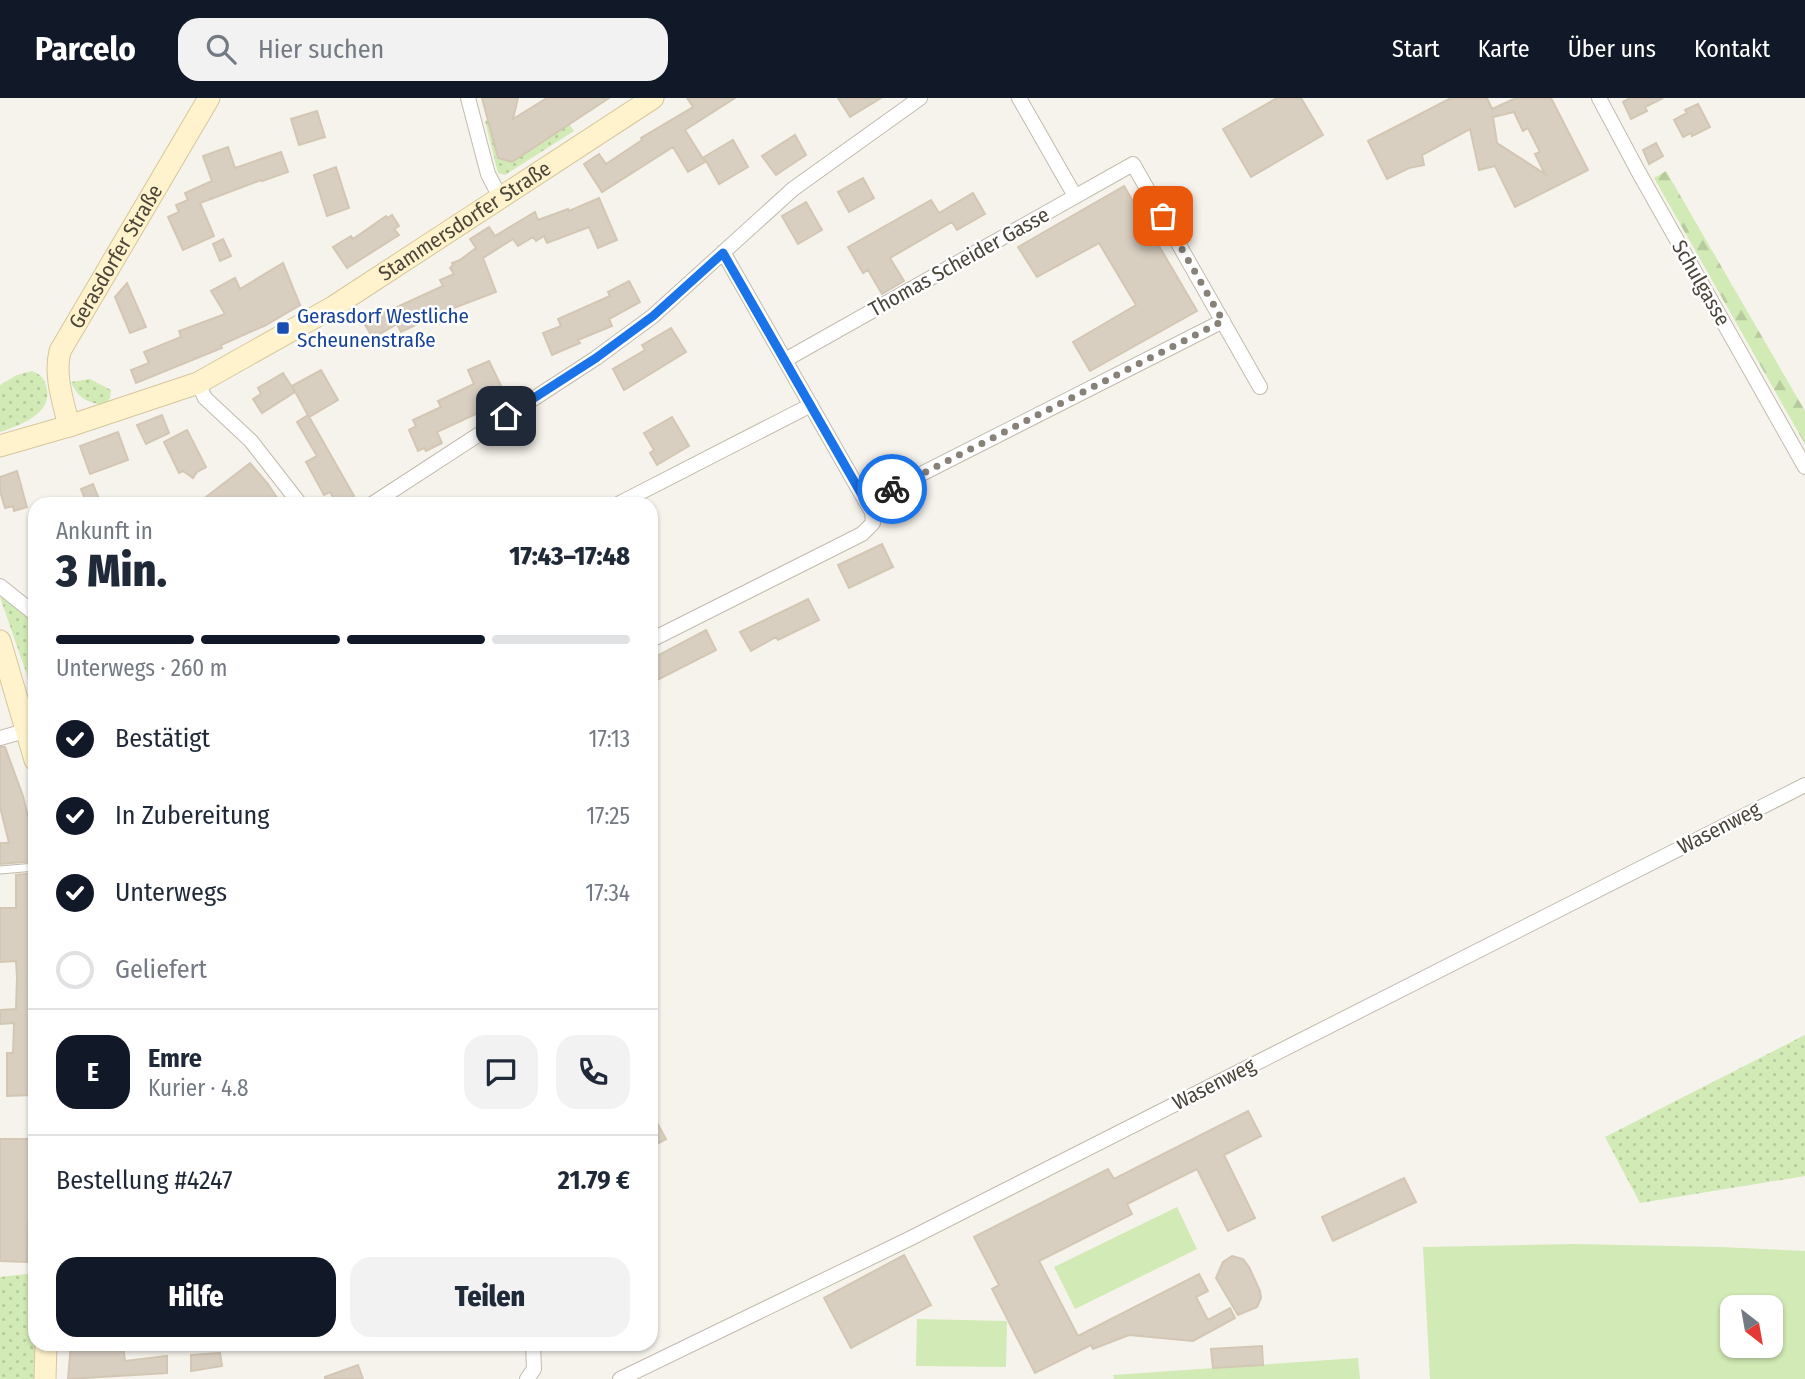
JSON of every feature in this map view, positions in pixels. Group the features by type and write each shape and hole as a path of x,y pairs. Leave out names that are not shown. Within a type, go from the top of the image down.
{"main road":[{"name":"Gerasdorfer Straße","path":"69,426 58,376 57,362 60,351 209,98"},
{"name":"Stammersdorfer Straße","path":"0,446 198,383 333,307 653,98"},
{"path":"0,641 28,720"},
{"path":"45,1379 47,1351"}],"street":[{"path":"468,98 488,174 501,199"},
{"path":"383,497 596,358 653,316 793,189 920,98"},
{"path":"1019,98 1075,196"},
{"name":"Schulgasse","path":"1599,98 1637,171 1805,467"},
{"name":"Thomas Scheider Gasse","path":"785,360 1133,163 1223,321"},
{"path":"658,636 862,534 873,523 872,512 723,253"},
{"path":"866,502 1223,321 1260,387"},
{"path":"198,383 205,398 251,441 295,497"},
{"path":"632,497 811,405"},
{"path":"0,586 28,608"},
{"path":"0,738 28,730"},
{"name":"Wasenweg","path":"621,1379 919,1233 1805,785"},
{"path":"533,1351 534,1376"}],"lane":[{"path":"0,870 28,868"}],"green space":[{"path":"488,120 497,157 512,162 569,124 574,131 505,175 498,173 485,121"},
{"path":"1666,171 1805,411 1805,444 1654,178"},
{"path":"32,371 45,383 45,404 25,422 0,432 0,385 17,375"},
{"path":"90,379 111,390 105,405 85,399 71,382"},
{"path":"0,597 15,605 28,618 28,678"},
{"path":"1805,1035 1805,1176 1640,1203 1605,1137"},
{"path":"1177,1207 1197,1249 1075,1309 1054,1267"},
{"path":"1574,1244 1805,1251 1805,1379 1430,1379 1423,1247"},
{"path":"28,1274 28,1351 40,1351 39,1379 0,1379 0,1277"},
{"path":"917,1319 1007,1321 1006,1367 916,1366"},
{"path":"1358,1358 1360,1379 1114,1379 1113,1375"}],"building":[{"path":"482,98 518,98 513,119 547,98 609,98 512,162 498,158"},
{"path":"687,98 735,98 685,130 705,162 688,172 673,147 602,192 584,164 599,154 606,164 642,140 641,138 693,107"},
{"path":"838,98 881,98 850,117"},
{"path":"1277,98 1301,98 1323,135 1251,177 1223,129"},
{"path":"1451,98 1487,98 1492,109 1516,98 1551,98 1588,170 1515,207 1495,166 1479,170 1470,129 1422,155 1424,165 1409,168 1387,179 1368,141","holes":["1514,112 1523,131 1528,128 1540,152 1535,154 1545,174 1497,143 1493,117"]},
{"path":"1630,98 1663,98 1645,107 1647,111 1631,119 1623,102"},
{"path":"1698,104 1710,127 1692,136 1691,133 1683,137 1674,120 1687,113 1685,110"},
{"path":"317,111 325,137 299,145 291,119"},
{"path":"795,135 806,155 776,175 762,156"},
{"path":"733,140 748,167 719,184 704,157"},
{"path":"1656,143 1663,156 1649,164 1643,150"},
{"path":"228,147 235,168 281,152 288,172 200,203 214,236 183,250 168,217 179,212 176,205 188,200 185,193 212,181 203,156"},
{"path":"336,167 349,208 327,216 314,175"},
{"path":"863,178 874,198 849,212 838,192"},
{"path":"1124,186 1197,311 1090,371 1073,342 1136,305 1099,243 1037,277 1018,247"},
{"path":"973,193 985,214 957,230 952,222 890,258 904,281 882,294 868,270 863,273 848,247 931,200 939,213"},
{"path":"599,198 617,240 598,248 589,227 547,243 544,236 536,241 533,237 518,246 513,239 483,258 496,292 443,312 401,332 397,324 373,338 364,323 443,286 440,280 454,274 450,268 452,263 476,248 470,239 489,227 495,236 535,212 538,220"},
{"path":"806,202 822,230 798,244 782,216"},
{"path":"392,215 399,226 394,229 399,235 347,268 333,247 351,236 353,239 386,216 388,218"},
{"path":"223,239 231,256 220,261 213,244"},
{"path":"283,263 300,305 266,325 221,345 222,348 136,383 131,370 149,363 144,352 181,337 179,331 225,314 211,291 235,278 240,289"},
{"path":"629,281 640,302 609,319 612,326 578,340 580,343 552,355 543,333 561,326 558,319 610,296 608,292"},
{"path":"127,283 146,327 130,333 115,297"},
{"path":"671,328 686,352 624,390 613,369 645,350 642,345"},
{"path":"489,361 507,398 481,414 480,412 437,432 442,443 426,451 424,448 418,451 409,430 416,426 413,420 441,407 438,401 474,384 468,370"},
{"path":"321,370 338,400 309,417 292,386"},
{"path":"283,373 295,392 262,413 253,399 261,394 258,388"},
{"path":"162,415 169,433 146,444 137,425"},
{"path":"308,415 354,496 333,497 330,492 324,495 306,462 317,456 297,422"},
{"path":"672,417 689,446 657,465 650,453 654,450 644,433"},
{"path":"187,430 206,467 193,478 183,471 179,473 164,442"},
{"path":"118,432 128,460 90,474 80,446"},
{"path":"250,463 276,497 206,497"},
{"path":"17,471 27,507 14,511 13,506 5,508 0,491 0,477"},
{"path":"93,484 98,497 84,497 81,489"},
{"path":"882,544 893,567 849,588 838,565"},
{"path":"808,599 819,620 778,640 776,637 751,651 740,632"},
{"path":"706,630 716,650 658,679 658,655"},
{"path":"0,747 5,747 28,816 28,862 0,864 0,843 9,843 0,807"},
{"path":"28,874 28,1095 7,1096 7,1053 13,1053 14,1023 0,1024 0,1010 16,1009 17,977 16,961 0,962 0,908 16,908 16,875"},
{"path":"1248,1111 1261,1136 1224,1155 1255,1218 1228,1231 1197,1169 1127,1204 1132,1214 1039,1261 1078,1336 1199,1274 1208,1291 1196,1297 1208,1320 1230,1308 1235,1318 1193,1341 1129,1335 1093,1349 1091,1345 1035,1373 992,1289 999,1285 974,1237 1108,1169 1114,1179"},
{"path":"658,1125 666,1139 658,1143"},
{"path":"0,1139 28,1139 27,1262 0,1261"},
{"path":"1404,1178 1416,1202 1333,1241 1322,1217"},
{"path":"904,1255 931,1305 851,1348 824,1298"},
{"path":"1232,1256 1243,1259 1249,1267 1261,1298 1257,1307 1238,1315 1216,1278 1223,1262"},
{"path":"1262,1346 1263,1365 1213,1368 1211,1349"},
{"path":"70,1351 124,1351 125,1361 167,1356 167,1373 68,1379"},
{"path":"220,1353 222,1366 191,1371 191,1355"},
{"path":"358,1365 363,1379 325,1379 325,1377"}],"way so far":[{"path":"892,489 1223,321 1163,216"}],"place":[{"name":"Gerasdorf Westliche Scheunenstraße","path":"283,328"}],"route":[{"path":"506,416 596,358 653,316 723,253 866,502 892,489"}]}
